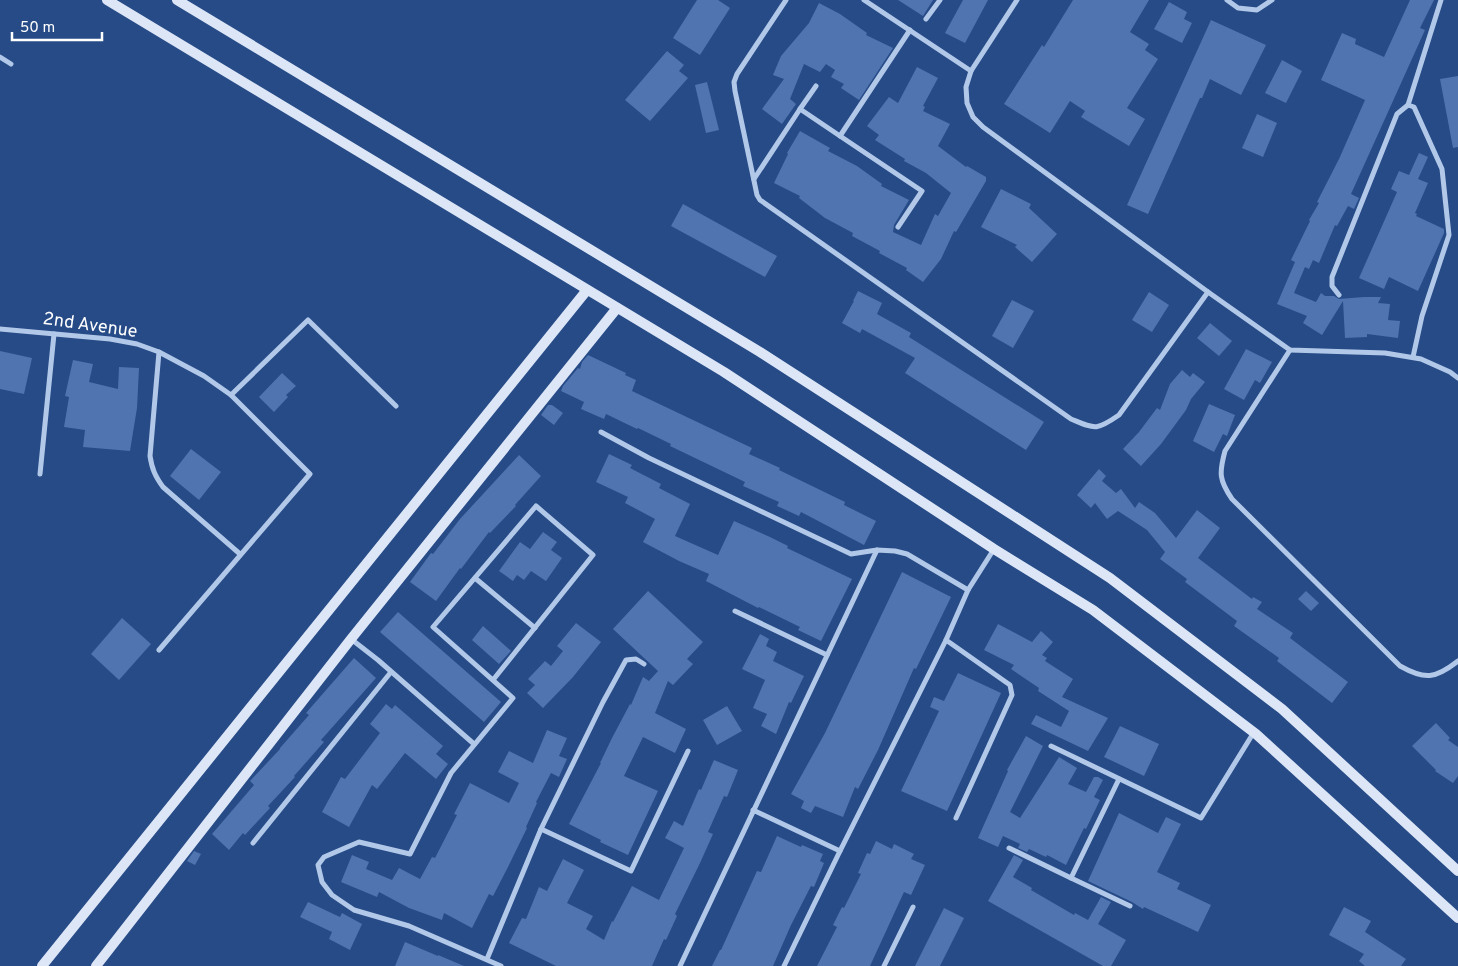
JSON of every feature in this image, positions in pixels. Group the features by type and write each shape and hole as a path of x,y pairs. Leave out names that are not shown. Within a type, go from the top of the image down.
{"street":[{"path":"107,0 732,378 1093,610 1254,732 1458,918"},
{"path":"177,0 760,352 1110,578 1282,709 1458,871"},
{"path":"786,0 737,74 734,82 757,195 760,200 1071,419 1092,428 1106,424 1119,415 1208,292"},
{"path":"864,0 971,71"},
{"path":"926,19 940,0"},
{"path":"1017,0 971,71 966,87 968,103 973,117 983,127 1290,350 1384,353 1421,358 1458,378"},
{"path":"1227,0 1238,8 1257,10 1272,0"},
{"path":"1339,295 1332,286 1332,278 1397,114 1408,105 1441,0"},
{"path":"840,136 910,30"},
{"path":"0,57 11,64"},
{"path":"754,178 816,86"},
{"path":"1408,105 1414,107 1442,168 1449,235 1422,316 1413,358"},
{"path":"800,109 922,191 898,226"},
{"path":"42,966 587,290"},
{"path":"96,966 351,639 617,308"},
{"path":"231,395 308,320 396,406"},
{"name":"2nd Avenue","path":"0,329 137,344 159,352 204,376 231,395 310,474 240,554"},
{"path":"40,474 54,334"},
{"path":"1290,350 1225,451 1221,468 1223,485 1232,499 1400,666 1415,674 1429,676 1444,671 1458,661"},
{"path":"159,352 150,456 151,467 155,477 240,554 159,650"},
{"path":"601,432 649,458 851,554 876,550 907,554 968,590"},
{"path":"493,680 593,555 536,506 433,627 513,698 451,773 410,854 359,842 324,857 318,865 322,882 332,895 354,910 409,926 501,966"},
{"path":"784,966 946,640 968,590 994,548"},
{"path":"680,966 876,550"},
{"path":"475,578 535,628"},
{"path":"735,611 827,655"},
{"path":"351,639 474,744"},
{"path":"946,640 1010,685 1012,696 956,818"},
{"path":"486,959 541,829 603,702 626,660 636,659 644,664"},
{"path":"253,842 391,672"},
{"path":"1051,746 1201,818 1254,732"},
{"path":"541,829 631,871 688,751"},
{"path":"1071,878 1119,779"},
{"path":"753,810 840,851"},
{"path":"1010,848 1130,906"},
{"path":"884,966 913,907"}],"building":[{"path":"697,0 718,0 730,8 700,55 673,38"},
{"path":"898,0 933,0 923,16"},
{"path":"963,0 988,0 965,43 945,33"},
{"path":"1073,0 1149,0 1130,32 1149,44 1145,50 1158,59 1127,108 1145,119 1129,146 1081,117 1085,111 1070,101 1050,133 1004,104 1042,45 1044,47"},
{"path":"1410,0 1434,0 1420,28 1425,30 1351,194 1359,198 1354,209 1348,206 1337,226 1335,225 1319,263 1313,260 1309,269 1305,267 1294,293 1316,302 1321,293 1325,296 1334,296 1339,299 1381,297 1378,303 1390,304 1388,320 1400,321 1398,338 1367,334 1367,337 1345,338 1343,301 1322,335 1303,323 1307,316 1277,304 1295,262 1291,260 1365,100 1321,80 1342,33 1356,39 1355,44 1384,57"},
{"path":"1169,2 1187,12 1184,19 1192,23 1182,43 1154,29"},
{"path":"819,3 840,14 867,33 866,35 893,48 859,100 841,88 844,84 831,77 835,70 826,64 820,72 804,64 790,99 796,104 782,124 762,109 784,79 773,75 781,56 809,23"},
{"path":"1211,20 1266,45 1241,95 1210,79 1148,214 1127,205"},
{"path":"667,51 684,65 679,71 688,78 650,121 625,100"},
{"path":"1282,60 1302,71 1286,103 1265,93"},
{"path":"917,67 938,78 923,106 925,107 923,111 950,124 938,146 966,167 986,177 986,181 956,232 954,231 941,259 923,282 906,270 907,268 852,236 853,233 825,218 799,198 800,196 774,183 787,153 800,131 830,148 828,151 857,166 882,184 881,186 909,200 894,225 893,232 921,245 935,214 938,216 951,193 926,173 904,161 905,159 875,140 879,135 867,126 889,97 898,103"},
{"path":"1458,76 1458,147 1453,148 1440,79"},
{"path":"707,82 719,130 706,133 695,85"},
{"path":"1257,114 1277,123 1263,157 1242,148"},
{"path":"1419,153 1428,157 1418,179 1428,183 1415,213 1417,214 1416,216 1444,229 1444,233 1418,291 1389,277 1384,289 1359,278 1397,192 1391,189 1399,171 1409,175"},
{"path":"1001,189 1031,204 1029,208 1057,234 1032,262 1015,247 1017,245 981,227"},
{"path":"683,204 777,256 765,277 671,226"},
{"path":"858,291 882,303 877,314 911,333 909,337 1044,422 1026,450 905,373 915,358 862,329 860,333 842,323"},
{"path":"1149,292 1169,305 1152,332 1132,320"},
{"path":"1012,300 1034,311 1013,348 992,336"},
{"path":"1210,323 1232,341 1219,356 1197,338"},
{"path":"1246,349 1272,362 1260,383 1255,380 1244,400 1224,389"},
{"path":"0,351 32,358 24,394 0,389"},
{"path":"588,355 626,373 625,375 636,380 632,391 752,448 749,454 845,502 844,505 876,521 864,545 801,512 799,516 777,506 779,502 743,486 745,482 670,446 671,444 638,428 606,414 604,419 581,409 584,402 561,391 578,368 580,369 582,362"},
{"path":"73,360 93,364 89,382 118,389 119,367 139,368 137,408 130,451 83,447 85,430 64,427 69,397 65,396"},
{"path":"1182,370 1190,377 1193,373 1205,382 1191,399 1186,410 1161,444 1141,466 1123,449 1157,408 1160,410 1170,384"},
{"path":"282,373 296,386 286,395 288,397 274,412 259,397"},
{"path":"1209,404 1235,415 1227,436 1223,434 1214,452 1193,441"},
{"path":"548,405 552,405 563,413 554,425 541,415"},
{"path":"191,449 221,472 199,500 170,476"},
{"path":"609,454 632,465 630,468 661,484 659,488 690,504 675,536 718,555 734,521 770,537 788,546 787,548 852,579 821,641 798,630 800,627 706,581 709,574 643,542 655,519 625,503 628,497 596,482"},
{"path":"519,455 541,476 516,506 489,532 436,601 410,582 431,553 433,554 460,519"},
{"path":"1099,469 1106,476 1102,481 1116,493 1121,489 1135,508 1139,502 1155,513 1176,538 1197,510 1220,528 1198,558 1252,599 1253,597 1262,602 1257,609 1293,633 1290,638 1348,682 1332,703 1277,661 1279,658 1234,626 1237,621 1185,582 1187,579 1160,559 1165,552 1147,530 1118,511 1107,519 1095,503 1091,508 1077,495"},
{"path":"543,532 557,542 551,550 562,558 546,581 531,571 524,580 517,575 513,581 499,571 520,542 530,549"},
{"path":"902,572 951,597 916,669 914,668 878,750 858,789 855,787 843,817 815,806 811,813 801,808 804,801 791,794 825,733"},
{"path":"648,591 703,642 687,659 693,664 673,685 668,681 655,713 686,729 675,753 643,737 624,776 658,791 628,855 600,842 601,840 569,824 612,738 631,705 643,677 649,681 658,671 613,629"},
{"path":"1306,591 1319,603 1311,611 1298,599"},
{"path":"398,612 501,702 484,722 380,632"},
{"path":"122,618 151,644 119,680 91,654"},
{"path":"576,623 601,642 573,677 543,708 527,693 535,685 528,679 545,661 551,666 563,651 557,646"},
{"path":"998,624 1032,642 1041,631 1053,642 1042,655 1047,658 1045,661 1073,679 1062,697 1108,718 1088,751 1031,724 1036,715 1061,727 1069,711 1038,691 1039,688 1011,669 1014,665 984,650"},
{"path":"483,626 511,651 499,664 472,640"},
{"path":"760,634 769,639 766,646 777,652 773,661 804,676 791,703 789,702 776,734 761,726 767,714 753,708 765,680 742,669"},
{"path":"354,658 376,678 321,740 324,742 268,806 270,808 245,835 243,833 229,850 212,834 254,785 250,781 309,715 306,713"},
{"path":"958,673 1001,693 947,811 901,791 939,711 930,707 934,697 944,701"},
{"path":"386,704 392,709 395,705 443,746 436,754 448,764 436,779 405,753 377,789 372,785 349,827 322,812 341,777 345,779 380,733 370,724"},
{"path":"727,706 742,731 717,745 703,720"},
{"path":"1436,723 1450,738 1448,740 1458,747 1458,776 1453,783 1435,771 1412,746"},
{"path":"1120,726 1159,744 1144,776 1104,757"},
{"path":"547,730 567,738 559,756 567,759 559,777 551,773 536,802 527,828 508,867 493,896 489,894 472,928 444,913 442,920 409,908 379,892 377,897 341,882 352,855 369,862 366,869 392,880 399,868 420,879 432,857 435,858 457,815 454,814 470,783 509,803 519,783 498,772 509,751 533,763"},
{"path":"1026,736 1043,746 1010,812 1020,818 1059,757 1077,768 1068,784 1086,792 1094,777 1103,780 1094,797 1100,800 1066,865 1047,855 1046,857 1029,849 1027,852 1018,848 1020,844 1003,836 998,847 978,838 1007,770"},
{"path":"714,760 738,770 727,797 724,796 708,832 713,834 675,914 677,916 666,940 664,939 652,966 556,966 509,943 522,918 526,919 539,887 547,891 563,859 584,870 567,903 593,916 586,929 604,940 612,921 632,886 659,900 684,848 665,838 674,821 683,826"},
{"path":"1119,813 1158,833 1166,817 1181,824 1157,872 1180,883 1177,889 1211,905 1198,932 1144,907 1143,909 1088,881"},
{"path":"777,836 823,854 820,861 824,863 814,887 811,886 773,966 712,966 757,871 761,872"},
{"path":"876,841 892,849 894,844 914,854 911,859 925,865 911,895 904,892 870,966 817,966 837,927 833,925 861,874 858,873 867,853 870,854"},
{"path":"194,851 201,854 195,865 187,861"},
{"path":"1014,855 1023,860 1013,877 1032,888 1031,890 1074,915 1075,913 1088,920 1101,897 1111,902 1098,924 1126,940 1111,966 1103,966 988,901"},
{"path":"308,902 340,917 342,913 362,924 350,950 329,939 332,932 300,917"},
{"path":"1344,907 1371,921 1365,932 1406,959 1401,966 1365,966 1359,961 1364,954 1329,935"},
{"path":"944,908 964,918 940,966 915,966"},
{"path":"405,942 438,956 464,966 395,966"}]}
